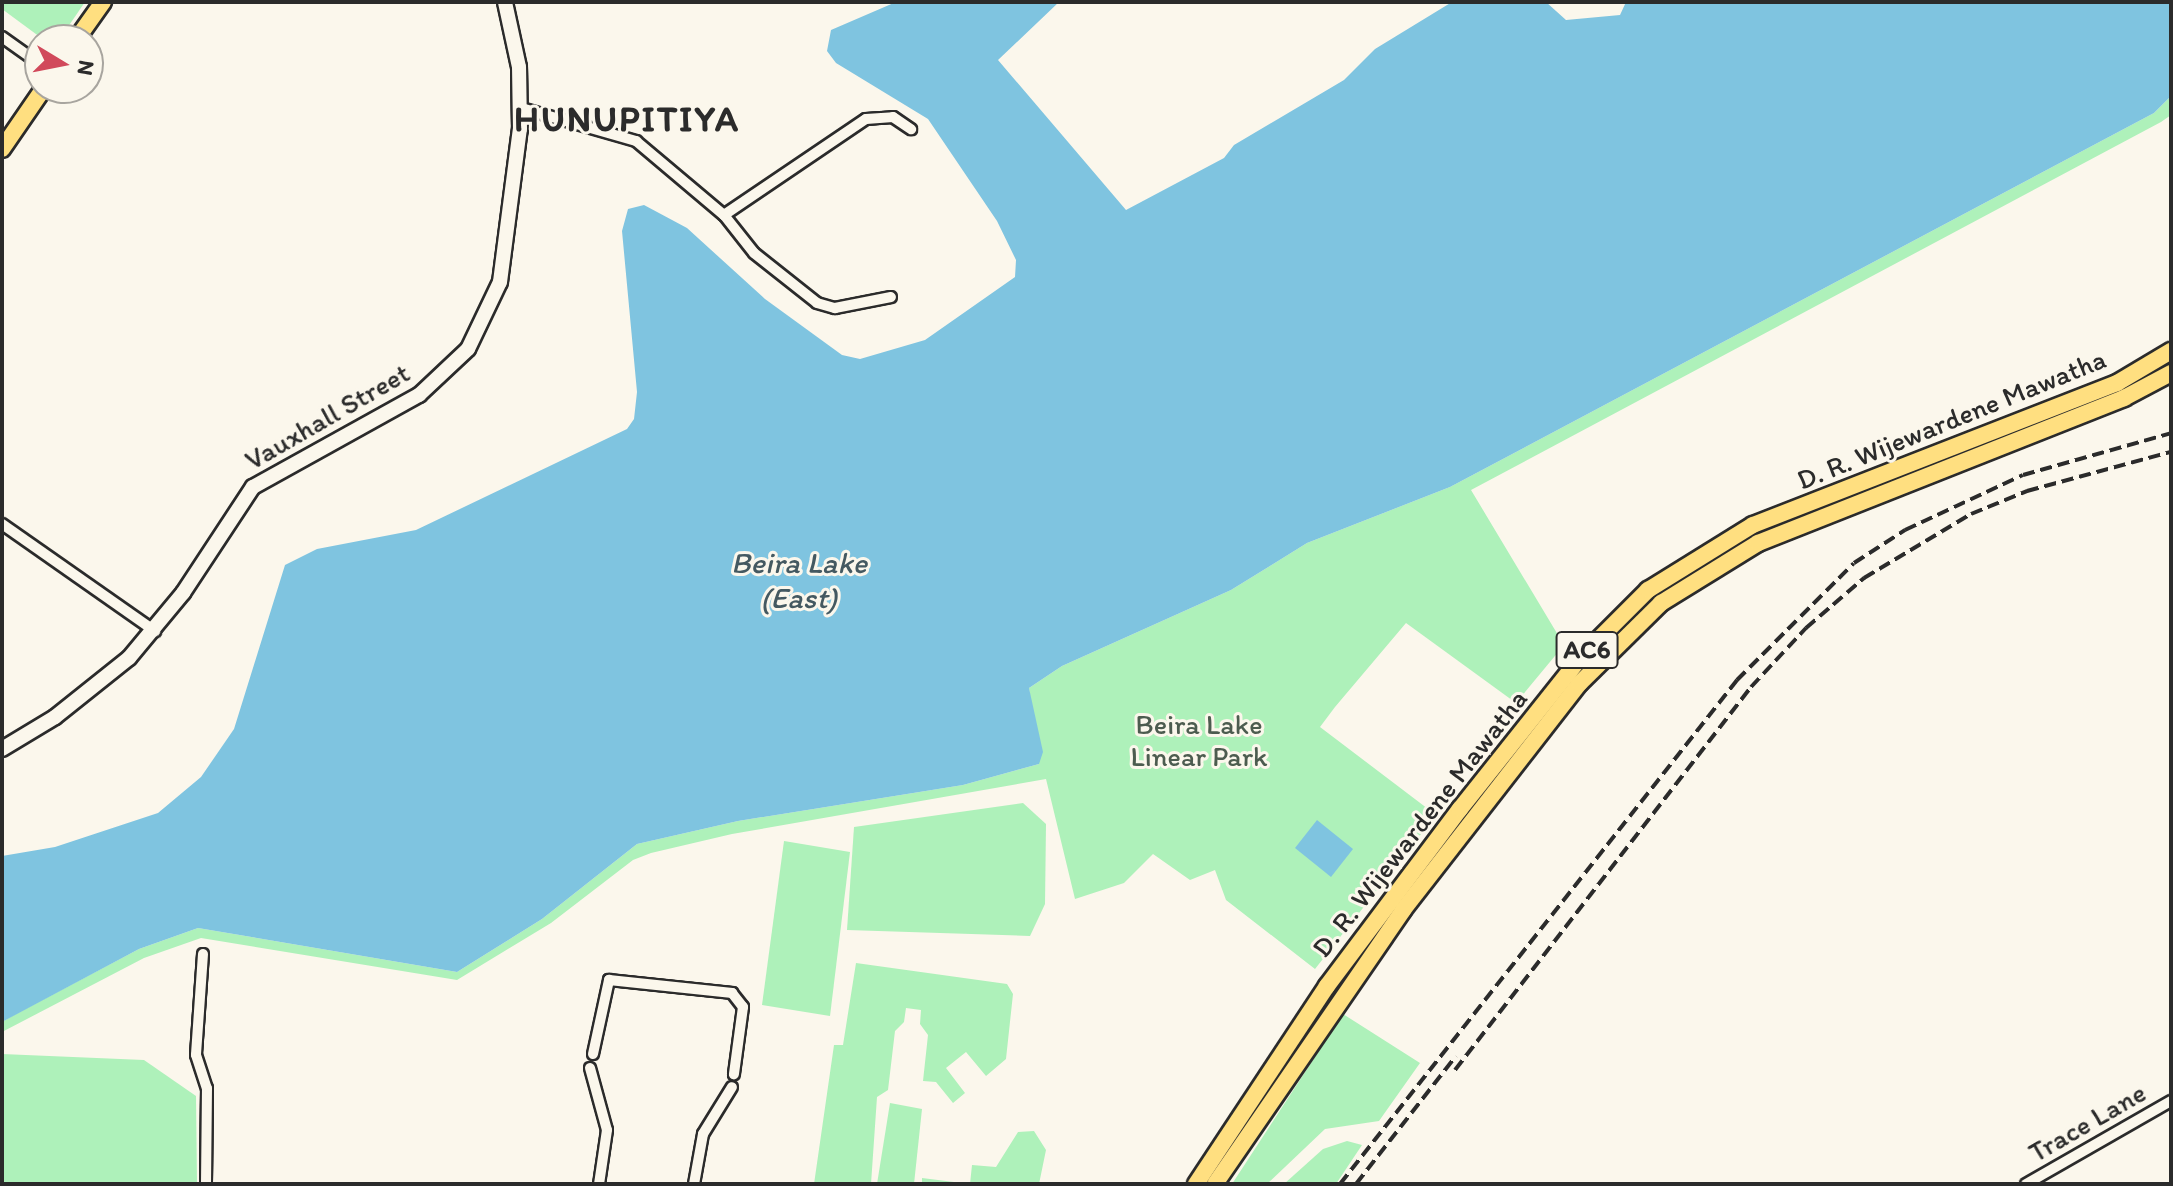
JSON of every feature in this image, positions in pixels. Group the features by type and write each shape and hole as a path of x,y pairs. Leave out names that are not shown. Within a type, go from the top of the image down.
{"main road":[{"path":"87,24 103,2"},
{"path":"2,149 33,104"},
{"name":"D. R. Wijewardene Mawatha","path":"1208,1180 1333,991 1581,657 1648,590 1753,525 2117,383 2171,351"},
{"name":"D. R. Wijewardene Mawatha","path":"1333,991 1580,683 1661,603 1758,543 2124,398 2171,373"}],"street":[{"name":"Vauxhall Street","path":"2,749 108,677 155,631 253,487 419,395 468,349 500,282 521,108 513,28 505,2"},
{"path":"2,37 24,53"},
{"path":"521,108 636,141 724,215 754,253 817,303 835,308 891,297"},
{"path":"724,215 866,119 893,117 911,129"},
{"path":"2,524 155,631"},
{"path":"203,954 196,1055 207,1088 206,1184"},
{"path":"593,1054 609,980 732,993 743,1007 734,1074"},
{"path":"590,1068 607,1130 597,1184 610,1184"},
{"path":"694,1184 703,1134 732,1087"},
{"name":"Trace Lane","path":"2026,1184 2171,1101"}],"green space":[{"path":"2,2 85,2 70,24 24,25 2,9"},
{"name":"Beira Lake Linear Park","path":"2171,96 2171,115 2161,122 1471,490 1564,645 1516,703 1406,623 1335,707 1320,727 1436,815 1315,969 1226,900 1215,870 1190,880 1153,854 1124,883 1075,899 1046,779 732,834 651,853 633,860 551,923 457,980 201,938 144,958 2,1032 2,1022 14,1015 139,949 198,928 457,972 542,919 637,844 738,821 963,785 1039,764 1029,688 1062,666 1231,590 1307,543 1450,487 2154,113"},
{"path":"1023,803 1046,824 1045,904 1030,936 847,930 854,827"},
{"path":"784,841 850,852 830,1016 762,1005"},
{"path":"856,963 1007,984 1013,994 1006,1059 986,1076 966,1052 946,1068 965,1093 953,1103 936,1082 923,1081 928,1035 920,1024 921,1010 906,1008 904,1022 895,1031 888,1090 877,1097 871,1184 814,1184 834,1045 843,1045"},
{"path":"1343,1014 1420,1063 1379,1121 1325,1129 1267,1184 1232,1184"},
{"path":"2,1054 144,1060 196,1096 197,1184 2,1184"},
{"path":"890,1103 922,1109 914,1184 877,1184"},
{"path":"1034,1131 1046,1150 1039,1184 970,1184 972,1165 996,1167 1018,1132"},
{"path":"1347,1141 1362,1145 1336,1184 1284,1184 1323,1149"},
{"path":"922,1178 970,1184 922,1184"}],"water":[{"name":"Beira Lake (East)","path":"896,2 1059,2 998,60 1126,210 1224,158 1234,145 1344,80 1375,49 1452,2 1546,2 1566,20 1620,15 1626,2 2171,2 2171,96 2154,113 1450,487 1307,543 1231,590 1062,666 1029,688 1043,752 1039,764 963,785 738,821 637,844 542,919 457,972 198,928 139,949 2,1022 2,856 55,847 158,813 201,777 234,729 285,565 317,549 416,530 627,429 634,419 637,392 622,231 628,209 644,205 687,228 765,299 842,355 860,359 925,340 1015,277 1016,260 997,221 928,119 836,63 827,51 831,30"},
{"path":"1317,820 1353,849 1331,877 1295,848"}],"railway":[{"path":"1340,1184 1737,680 1854,563 1905,530 2023,475 2171,433"},
{"path":"1455,1070 1751,687 1806,628 1864,578 1971,514 2027,491 2171,452"},
{"path":"1356,1184 1456,1056"}],"district":[{"name":"HUNUPITIYA","path":"627,119"}]}
